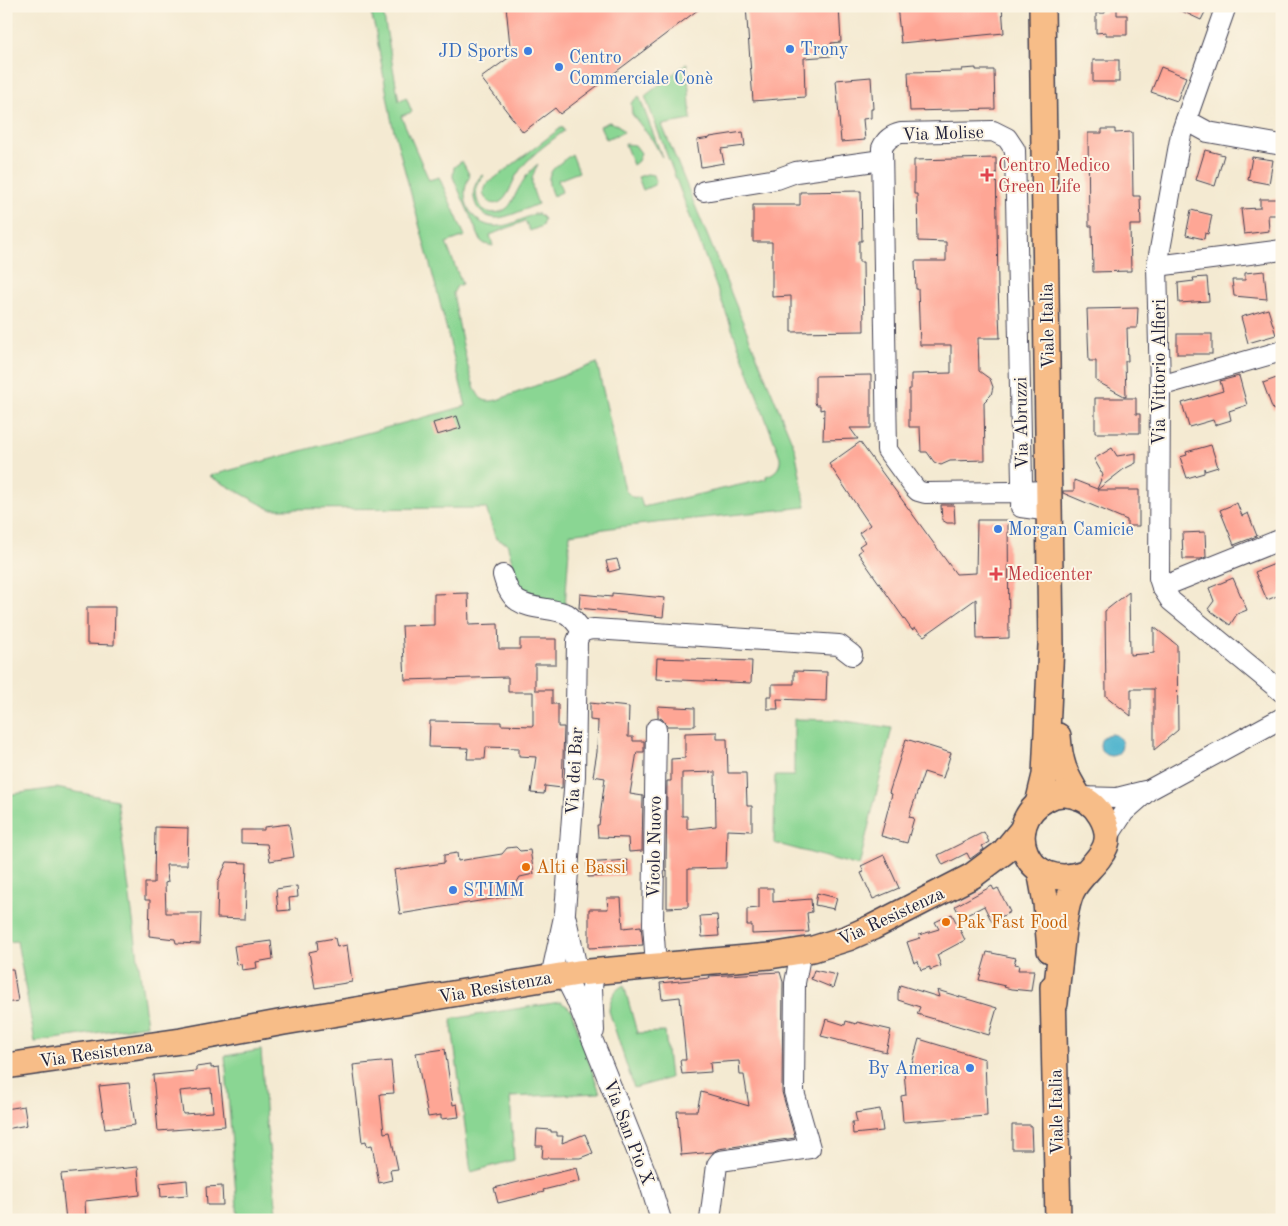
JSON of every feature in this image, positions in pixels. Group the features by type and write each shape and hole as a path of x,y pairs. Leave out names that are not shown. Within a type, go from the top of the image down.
{"main road":[{"name":"Viale Italia","path":"1042,6 1051,645"},
{"path":"1051,645 1060,759 1068,780 1079,797"},
{"path":"1038,804 1045,775 1051,645"},
{"path":"1055,1003 1067,904 1074,888 1084,873 1101,856 1107,838 1102,816 1088,802 1069,794 1049,797 1038,804 1026,819 1022,838 1026,854 1039,870 1052,877 1073,877 1084,873"},
{"path":"972,876 1004,852 1023,829"},
{"path":"972,876 1000,868 1039,870"},
{"path":"1039,870 1046,903 1055,1003"},
{"name":"Via Resistenza","path":"6,1066 180,1041 572,974 801,952 828,945 873,927 972,876"},
{"name":"Viale Italia","path":"1055,1003 1058,1220"}],"street":[{"name":"Via Vittorio Alfieri","path":"1162,588 1159,578 1160,386 1158,266 1181,134 1226,6"},
{"path":"1186,120 1208,132 1282,145"},
{"name":"Via Molise","path":"886,360 882,148 884,142 895,134 901,133 993,131 1001,134 1012,143 1015,150 1020,355"},
{"name":"Via Molise","path":"704,191 777,179 796,172 882,160"},
{"path":"1016,240 1045,238"},
{"path":"1158,266 1282,250"},
{"path":"1160,386 1282,351"},
{"name":"Via Abruzzi","path":"1020,355 1021,491"},
{"name":"Via Abruzzi","path":"886,360 887,450 918,491 925,493 1021,491 1049,501"},
{"path":"1282,539 1162,588 1171,601 1282,692"},
{"path":"503,575 510,594 518,602 563,613 573,620 582,631 594,629 840,645 852,655"},
{"name":"Via dei Bar","path":"572,974 565,912 575,776 577,642 582,631"},
{"path":"1107,838 1124,812 1149,790 1282,718"},
{"name":"Vicolo Nuovo","path":"656,729 653,924 656,965"},
{"path":"1079,797 1117,798 1149,790"},
{"name":"Via dei Bar","path":"565,912 572,974"},
{"path":"710,1220 717,1165 720,1161 810,1148 794,1092 795,983 801,952"},
{"name":"Via San Pio X","path":"572,974 576,999 649,1181 661,1220"},
{"name":"Via San Pio X","path":"572,974 592,988 595,1046"}],"green space":[{"path":"369,6 382,6 399,101 406,97 412,112 401,116 429,180 439,177 465,236 446,243 462,284 457,286 453,293 468,367 477,393 484,400 497,400 597,363 625,490 632,497 640,498 643,507 766,479 766,476 773,473 780,464 780,457 645,96 687,63 691,120 662,125 795,449 806,507 570,534 565,607 522,597 507,543 496,539 486,508 270,509 209,476 466,406 392,123 375,28"},
{"path":"639,96 662,157 653,141 632,114 631,103"},
{"path":"609,122 618,125 624,132 606,139 600,126"},
{"path":"562,127 564,131 538,151 521,169 503,200 494,204 485,198 483,193 487,184"},
{"path":"625,144 635,145 641,153 638,161 633,165"},
{"path":"572,154 579,172 558,180 562,192 553,196 549,176 555,167"},
{"path":"462,161 470,176 466,185 466,203 475,218 491,226 501,226 514,223 534,214 539,214 544,219 542,226 530,231 525,221 490,235 493,246 481,241 453,177 454,167"},
{"path":"538,164 533,175 532,184 538,204 501,218 482,213 475,201 474,194 477,181 482,175 484,176 477,188 478,202 486,211 492,213 500,212 510,205 525,178"},
{"path":"647,174 654,175 656,182 654,185 643,190 638,177"},
{"path":"794,719 838,720 892,728 859,866 774,843 775,776 794,776"},
{"path":"56,788 117,800 147,1025 35,1042 17,941 6,942 6,795"},
{"path":"624,985 637,1033 665,1032 670,1078 634,1088 609,1011 613,996"},
{"path":"560,1002 571,1010 600,1093 510,1097 514,1160 471,1172 451,1019"},
{"path":"261,1050 266,1122 278,1220 238,1220 225,1056"}],"water":[{"path":"1111,734 1119,737 1122,745 1119,753 1111,756 1103,753 1100,745 1103,737"}],"building":[{"name":"Centro Commerciale Conè","path":"506,6 703,6 560,114 555,108 523,132 481,78 511,56"},
{"name":"Trony","path":"746,6 839,6 841,42 831,43 832,56 804,58 805,97 753,101"},
{"path":"897,6 1002,6 1004,33 901,43"},
{"path":"1171,6 1208,6 1201,20"},
{"path":"1117,7 1117,15 1127,15 1127,35 1106,35 1106,32 1096,33 1096,13 1105,13 1105,8"},
{"path":"1093,60 1119,60 1119,82 1093,82"},
{"path":"1161,67 1186,77 1177,101 1151,92"},
{"path":"976,68 976,70 994,70 995,109 910,111 908,72 962,71 962,69"},
{"path":"871,77 873,109 871,109 871,118 863,119 865,140 841,142 836,80"},
{"path":"1102,129 1115,129 1115,133 1132,132 1133,196 1140,196 1141,225 1130,225 1131,271 1093,272 1092,226 1089,226 1088,133 1102,133"},
{"path":"743,132 745,146 721,149 724,163 701,167 697,140"},
{"path":"1205,150 1224,155 1215,186 1196,180"},
{"path":"1252,157 1273,160 1269,184 1248,180"},
{"path":"996,158 1000,338 978,338 979,371 990,379 993,387 991,395 984,402 985,460 950,461 941,465 934,462 927,452 921,452 920,427 909,427 911,374 951,373 951,345 920,345 915,261 946,261 946,242 918,241 917,194 914,194 914,160"},
{"path":"861,191 862,241 859,241 859,262 863,262 864,331 791,332 791,296 772,297 772,242 753,242 753,205 800,205 800,192"},
{"path":"1260,199 1282,199 1282,215 1268,215 1269,231 1244,234 1241,209 1260,208"},
{"path":"1191,210 1212,215 1208,234 1205,233 1204,239 1186,235"},
{"path":"1264,271 1267,299 1234,296 1232,280 1245,280 1245,273"},
{"path":"1207,277 1209,301 1179,303 1178,283 1194,281 1193,278"},
{"path":"1138,308 1137,328 1127,328 1128,361 1125,361 1126,397 1096,381 1096,361 1089,361 1087,309"},
{"path":"1268,309 1276,335 1248,343 1241,317"},
{"path":"1177,334 1212,334 1212,354 1177,354"},
{"path":"871,375 871,428 850,428 858,439 823,440 824,409 820,410 820,405 816,405 815,402 815,376"},
{"path":"1239,376 1247,405 1229,411 1231,420 1215,425 1213,420 1189,427 1182,403 1223,391 1220,381"},
{"path":"1279,377 1282,384 1282,406 1273,410 1263,383"},
{"path":"1095,398 1136,398 1136,414 1140,414 1140,433 1095,433"},
{"path":"457,416 461,428 437,435 433,423"},
{"path":"860,442 956,574 976,573 977,520 1008,520 1009,638 977,639 976,599 924,636 915,628 912,630 858,553 862,550 859,546 865,542 859,533 870,525 829,464"},
{"path":"1211,445 1218,467 1205,471 1204,468 1204,473 1187,478 1180,457 1187,455 1186,452"},
{"path":"1112,448 1117,456 1136,453 1136,463 1124,469 1097,490 1139,490 1139,526 1127,526 1127,520 1063,493 1063,491 1074,491 1074,480 1097,489 1103,475 1094,459"},
{"path":"1237,503 1242,516 1248,513 1257,536 1234,545 1220,510"},
{"path":"941,505 954,505 955,523 947,523 942,520"},
{"path":"1205,532 1206,557 1201,559 1183,559 1182,533"},
{"path":"617,559 620,569 609,572 606,561"},
{"path":"1282,561 1282,594 1267,600 1255,572"},
{"path":"1233,578 1247,610 1237,614 1230,625 1208,609 1214,601 1209,588"},
{"path":"1129,592 1130,655 1154,653 1154,627 1177,645 1178,730 1154,750 1154,689 1131,689 1131,716 1106,696 1105,611"},
{"path":"468,593 469,625 498,624 499,649 520,649 520,639 556,639 556,664 535,664 535,690 552,690 552,704 558,704 558,727 564,727 562,788 545,786 544,794 531,793 536,757 519,756 519,748 486,747 485,759 467,759 468,748 429,747 430,721 501,722 501,725 533,726 533,692 508,692 508,677 405,680 402,626 434,625 434,594"},
{"path":"612,593 665,598 663,617 579,608 580,594 612,597"},
{"path":"87,607 115,607 114,645 87,644"},
{"path":"657,658 752,661 751,683 656,679"},
{"path":"794,671 827,672 826,701 777,699 778,709 767,709 767,696 772,696 772,684 794,684"},
{"path":"590,703 629,707 628,737 633,737 633,741 644,741 644,752 637,752 630,794 643,796 642,851 629,852 628,838 598,837 597,825 599,825 605,778 593,776 597,752 598,721 590,720"},
{"path":"658,706 695,708 695,726 667,726 658,717"},
{"path":"717,732 717,739 727,739 728,773 746,773 747,806 752,806 752,831 727,830 726,868 688,869 688,907 667,908 667,781 671,781 671,759 685,758 685,733","holes":["715,772 716,826 687,829 687,816 682,816 682,773"]},
{"path":"906,739 951,753 943,778 924,772 909,817 914,818 907,843 881,836 892,794 889,793"},
{"path":"289,824 294,857 270,861 267,844 241,843 241,830 264,830 264,827"},
{"path":"155,827 188,828 187,865 166,865 168,882 165,883 166,913 201,913 200,944 176,943 175,939 149,936 150,900 145,900 145,883 154,883"},
{"path":"984,832 989,842 982,846 984,849 970,859 967,853 943,865 938,855"},
{"path":"516,847 520,851 530,850 534,874 520,877 514,887 516,895 400,914 394,870 444,863 444,855 457,853 458,861 502,854 507,848"},
{"path":"884,855 899,888 873,899 861,873 864,872 861,866"},
{"path":"627,860 628,875 588,877 587,863"},
{"path":"227,862 247,863 245,919 217,918 218,882"},
{"path":"297,886 298,897 289,898 290,910 278,911 276,889"},
{"path":"992,886 994,890 998,888 1010,912 992,922 984,906 961,918 955,906"},
{"path":"759,888 773,888 773,902 811,899 812,912 807,913 809,932 752,934 752,925 747,925 747,909 759,908"},
{"path":"817,893 837,898 834,909 815,905"},
{"path":"607,898 621,898 623,928 641,926 643,945 589,948 589,909 608,909"},
{"path":"952,914 965,940 937,955 941,966 930,970 930,967 921,970 918,961 914,963 907,942 920,938 919,935 939,929 935,922"},
{"path":"717,915 719,936 702,937 700,916"},
{"path":"335,938 337,947 347,945 352,982 315,988 309,952 318,950 317,941"},
{"path":"271,941 273,959 256,962 257,968 242,970 241,964 237,965 234,946"},
{"path":"987,952 1016,958 1014,964 1019,965 1018,970 1034,970 1031,991 1011,989 979,980"},
{"path":"6,969 13,969 18,1001 6,1003"},
{"path":"814,970 837,975 833,988 811,979"},
{"path":"780,972 783,982 782,1092 795,1138 718,1149 713,1152 681,1155 677,1111 697,1111 701,1092 749,1106 744,1075 740,1075 739,1061 710,1063 711,1072 682,1074 680,1060 686,1060 680,997 662,999 660,983 710,978 709,976"},
{"path":"900,985 939,997 937,990 997,1008 989,1035 917,1014 920,1007 898,1000"},
{"path":"826,1019 845,1025 846,1021 856,1024 857,1022 891,1030 886,1052 821,1036"},
{"path":"919,1039 985,1059 987,1116 903,1122 901,1096 906,1095 904,1071 910,1071"},
{"path":"445,1049 453,1105 457,1104 459,1117 441,1119 441,1115 428,1117 416,1053"},
{"path":"391,1061 394,1093 380,1094 384,1133 390,1132 398,1169 390,1170 392,1180 379,1183 372,1145 367,1146 366,1141 362,1142 353,1065"},
{"path":"211,1065 211,1068 219,1067 225,1126 158,1131 153,1075 196,1071 196,1067","holes":["211,1088 213,1112 183,1114 180,1091"]},
{"path":"129,1083 135,1125 105,1129 99,1086"},
{"path":"24,1106 27,1125 6,1129 6,1109"},
{"path":"880,1109 883,1131 853,1134 852,1122 857,1122 855,1113"},
{"path":"1012,1125 1031,1125 1032,1149 1012,1149"},
{"path":"537,1129 557,1132 557,1136 563,1136 562,1143 585,1134 593,1153 580,1158 542,1158 543,1146 536,1146"},
{"path":"138,1167 140,1195 85,1201 86,1220 66,1220 61,1174"},
{"path":"577,1168 580,1181 498,1203 494,1188"},
{"path":"187,1180 188,1195 161,1197 160,1183"},
{"path":"222,1186 223,1205 207,1205 206,1187"}],"place":[{"name":"Trony","path":"790,49"},
{"name":"JD Sports","path":"528,51"},
{"name":"Centro Commerciale Conè","path":"559,67"},
{"name":"Centro Medico Green Life","path":"987,175"},
{"name":"Morgan Camicie","path":"998,529"},
{"name":"Medicenter","path":"996,574"},
{"name":"Alti e Bassi","path":"526,867"},
{"name":"STIMM","path":"453,890"},
{"name":"Pak Fast Food","path":"946,922"},
{"name":"By America","path":"970,1068"}]}
